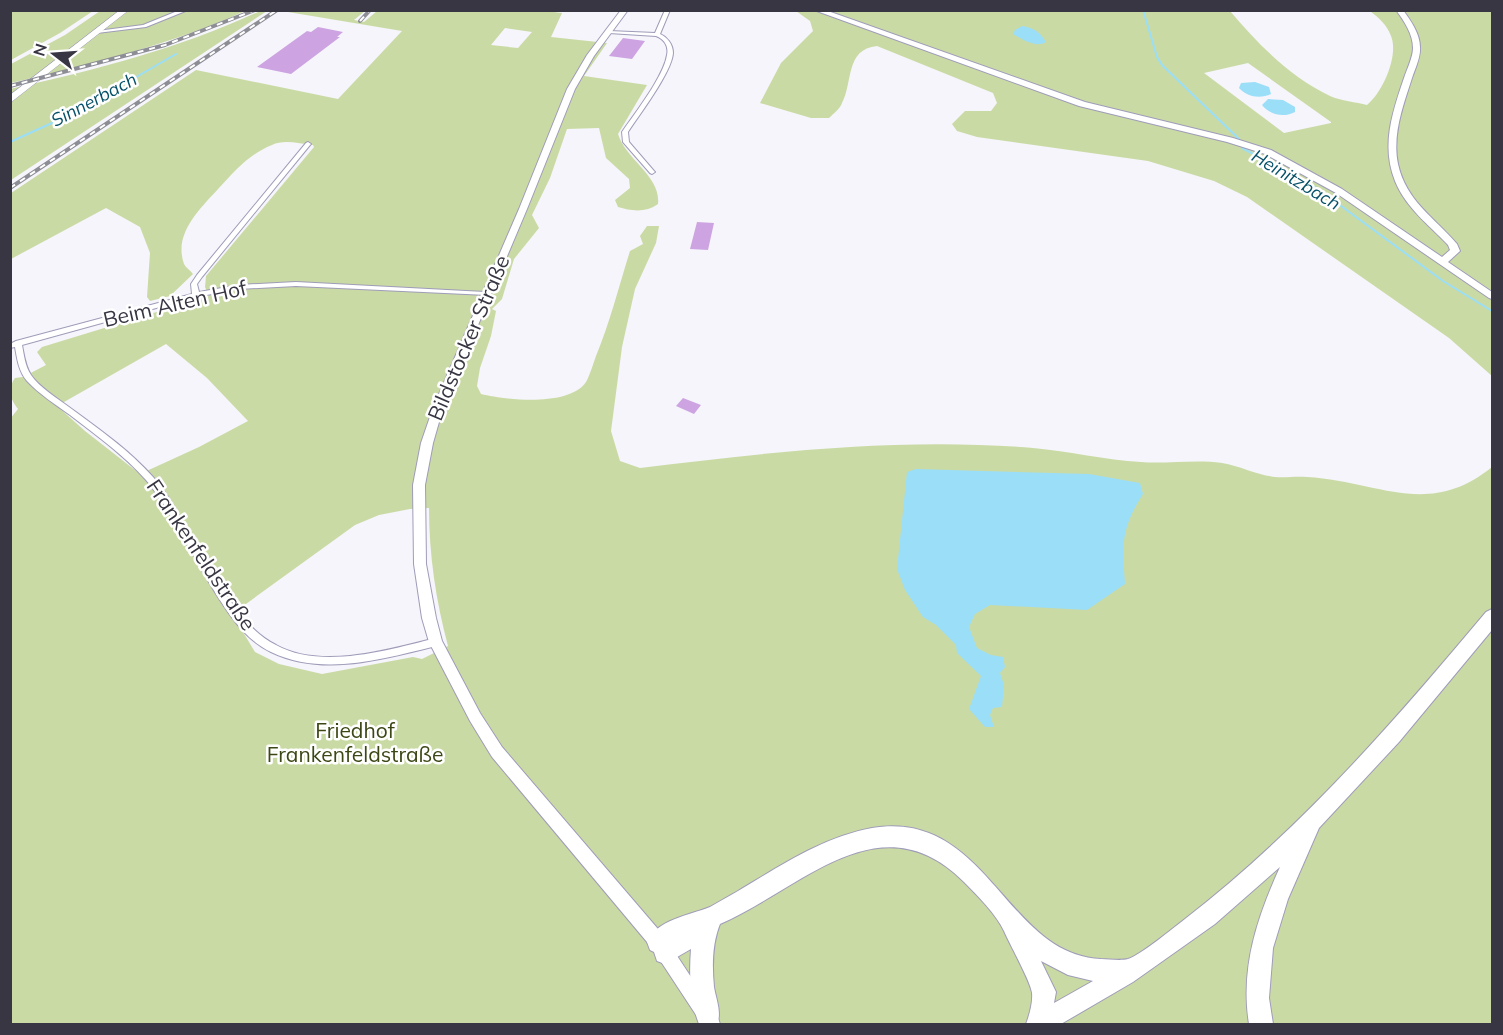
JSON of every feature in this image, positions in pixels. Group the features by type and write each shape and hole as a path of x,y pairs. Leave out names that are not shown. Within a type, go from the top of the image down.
{"highway":[{"path":"1039,1024 1081,1002 1131,970 1206,917 1313,819 1399,729 1492,617"},
{"path":"1261,1024 1256,983 1265,933 1275,901 1313,819"},
{"path":"662,948 825,854 850,844 883,837 917,841 952,855 974,874 1009,919 1041,947 1071,965 1089,970 1131,970"},
{"path":"710,1021 700,969 702,945 714,919"},
{"path":"1009,919 1044,992 1039,1024"}],"main road":[{"path":"10,100 125,10"}],"street":[{"path":"97,32 144,26 186,10"},
{"name":"Bildstocker Straße","path":"625,10 571,89 523,209 438,408 422,463 419,485 420,564 429,618 436,642 475,717 497,752 662,948 710,1021"},
{"path":"657,35 668,10"},
{"path":"817,10 1062,98 1230,140 1268,152 1339,191 1492,296"},
{"path":"1399,10 1408,20 1416,35 1417,49 1392,131 1392,156 1401,183 1413,205 1452,244 1455,251 1442,261"},
{"path":"609,32 657,35 667,40 670,54 662,72 625,132 626,142 652,172"},
{"path":"196,295 194,284 199,276 309,144"},
{"name":"Beim Alten Hof","path":"14,345 196,295 264,284 485,294"},
{"name":"Frankenfeldstraße","path":"14,345 29,378 122,449 153,482 213,579 253,634 287,654 320,662 372,655 436,642"}],"green space":[{"path":"11,10 93,11 60,33 11,60"},
{"path":"100,11 245,11 159,44 11,83 11,64 65,35"},
{"path":"260,11 267,11 11,180 10,89 138,57 200,36"},
{"name":"Friedhof Frankenfeldstraße","path":"282,11 365,11 354,20 364,22 377,11 546,11 562,13 551,37 607,43 584,76 647,85 618,134 628,152 649,176 657,194 658,204 649,209 638,210 618,207 615,200 630,188 629,179 606,158 599,128 567,129 550,178 532,215 539,228 514,259 502,299 492,309 496,311 477,386 481,394 536,400 566,395 578,390 586,382 590,373 630,251 643,244 640,236 647,226 659,226 656,243 635,289 622,347 611,431 620,461 640,468 836,448 885,445 984,445 1046,449 1141,462 1212,462 1229,464 1275,477 1333,480 1402,493 1424,494 1446,491 1469,483 1492,467 1492,1024 11,1024 10,419 18,409 11,398 11,386 15,378 23,377 46,365 37,352 42,347 209,296 205,287 206,276 314,147 292,142 277,143 256,153 231,175 204,204 185,232 182,242 184,264 193,274 170,296 150,301 147,297 150,253 140,227 106,208 11,259 11,193 196,70 338,99 402,31","holes":["505,28 532,32 518,48 491,45","166,344 207,378 248,421 140,474 57,406","429,508 434,578 448,646 422,659 413,657 322,674 279,664 255,652 232,614 355,525 379,515"]},
{"path":"796,11 1230,11 1263,47 1301,79 1334,98 1367,105 1384,82 1393,53 1389,32 1370,11 1492,11 1492,376 1449,338 1247,197 1214,181 1148,161 977,137 957,131 952,124 965,111 991,111 997,103 993,93 877,46 867,48 855,60 841,105 829,118 811,118 760,103 781,63 813,31 810,21","holes":["1248,63 1331,122 1284,133 1204,73"]}],"water":[{"path":"1022,26 1036,31 1046,42 1034,44 1013,34"},
{"path":"1255,82 1269,87 1271,94 1254,96 1239,88 1241,83"},
{"path":"1268,99 1283,100 1295,107 1295,112 1286,115 1273,113 1262,105"},
{"path":"916,469 1089,474 1140,483 1143,494 1130,517 1125,537 1123,558 1125,584 1087,610 990,605 975,614 969,627 977,648 991,655 1003,657 1005,667 1000,673 1004,685 1002,707 993,708 990,715 994,727 985,727 969,709 981,676 957,653 956,645 936,625 923,617 905,590 897,569 907,472"}],"building":[{"path":"318,27 343,32 337,37 340,37 291,74 257,67 307,31 311,32"},
{"path":"623,38 645,41 632,59 609,56"},
{"path":"697,222 714,223 708,250 690,249"},
{"path":"683,398 701,405 694,414 676,406"}],"waterway":[{"name":"Heinitzbach","path":"1143,10 1157,57 1162,65 1239,139 1242,148 1318,189 1443,281 1492,311"},
{"name":"Sinnerbach","path":"10,142 74,113 176,54"}],"railway":[{"path":"10,86 165,45 255,10"},
{"path":"10,188 277,10"},
{"path":"360,21 370,10"}]}
